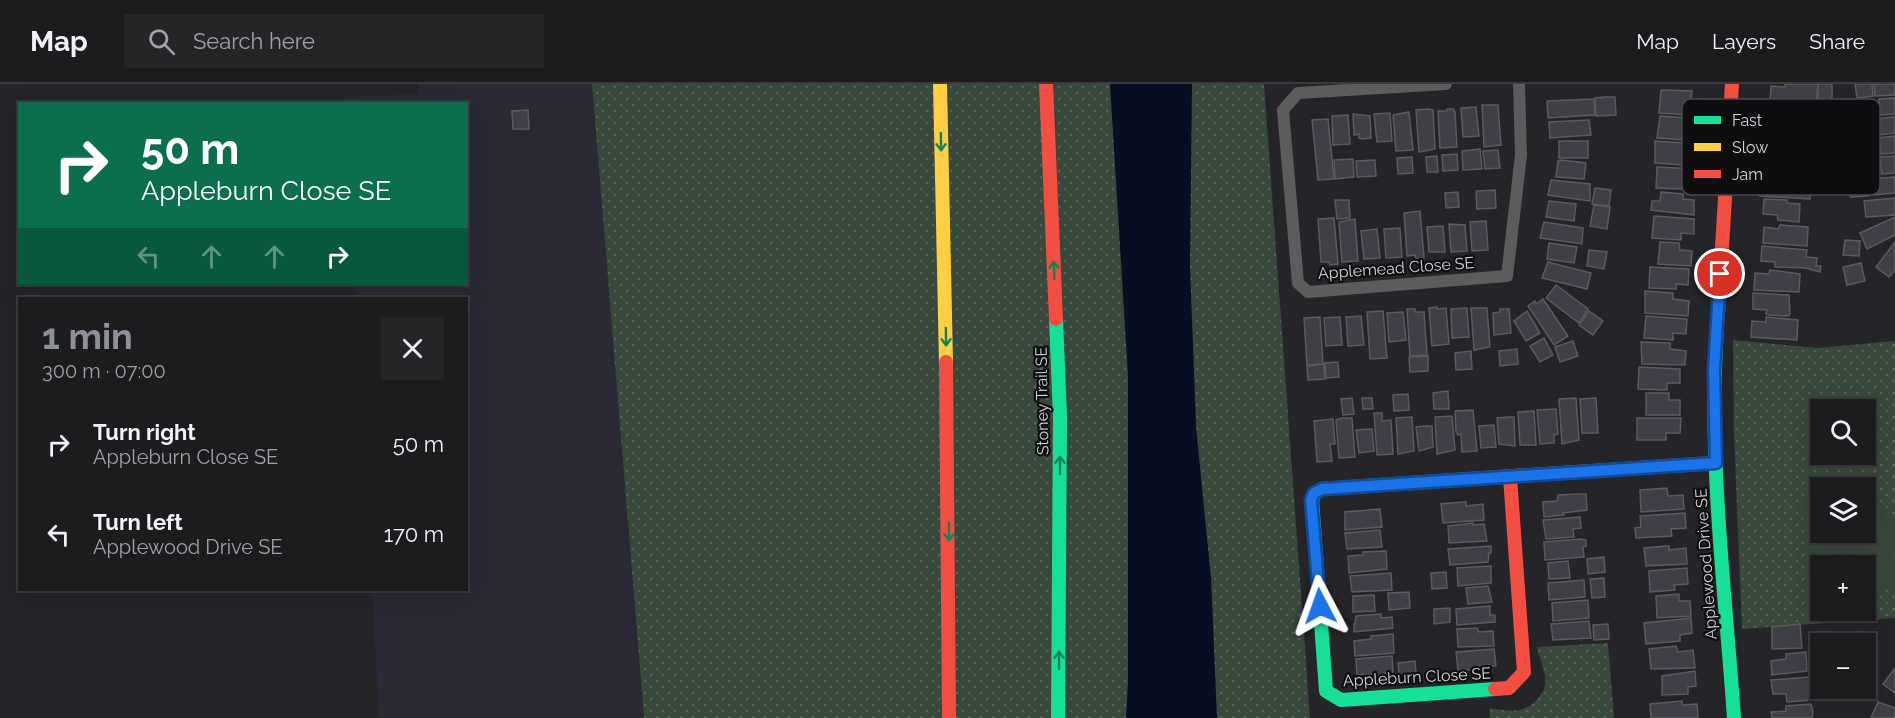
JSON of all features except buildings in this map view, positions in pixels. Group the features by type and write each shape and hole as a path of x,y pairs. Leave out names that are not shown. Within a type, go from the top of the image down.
{"main road":[{"path":"940,84 948,433 949,718"},
{"name":"Stoney Trail SE","path":"1046,84 1060,417 1058,718"},
{"name":"Applewood Drive SE","path":"1731,99 1732,84"},
{"name":"Applewood Drive SE","path":"1725,195 1714,370 1716,463 1734,718"},
{"name":"Appleburn Close SE","path":"1510,477 1524,672 1509,688 1341,700 1326,691 1311,500 1314,493 1322,489 1716,463"}],"street":[{"name":"Applemead Close SE","path":"1446,84 1298,93 1283,110 1298,284 1308,292 1507,276 1521,155 1519,84"}],"shaded area":[{"path":"418,84 592,84 644,718 379,718 372,591 468,591 468,297 356,297 355,285 468,285 468,102 345,102 345,97 418,94"}],"green space":[{"path":"592,84 1264,84 1310,718 644,718"},
{"path":"1733,340 1817,348 1895,341 1895,618 1876,619 1876,555 1810,555 1810,621 1853,621 1742,629 1734,436"},
{"path":"1802,498 1810,498 1810,543 1876,543 1876,502 1887,511 1895,524 1895,586 1876,587 1876,555 1810,555 1810,589 1807,587"},
{"path":"1608,643 1614,718 1490,718 1490,708 1512,711 1525,708 1536,701 1542,692 1545,678 1537,647"}],"water":[{"path":"1110,84 1192,84 1190,266 1196,426 1211,578 1217,718 1126,718 1128,376"}],"traffic: fast":[{"path":"1056,319 1060,417 1058,718"},
{"path":"1717,329 1716,475 1734,718"},
{"path":"1495,689 1341,700 1326,691 1312,500 1315,493 1321,489 1515,476"}],"traffic: slow":[{"path":"940,84 946,362"},
{"path":"1515,476 1716,463"}],"traffic: jam":[{"path":"1046,84 1056,319"},
{"path":"1731,99 1732,84"},
{"path":"1717,329 1725,195"},
{"path":"946,362 949,718"},
{"path":"1495,689 1509,688 1524,672 1510,477"}],"route":[{"path":"1320,606 1311,500 1314,493 1322,489 1716,463 1714,370 1720,274"}]}
